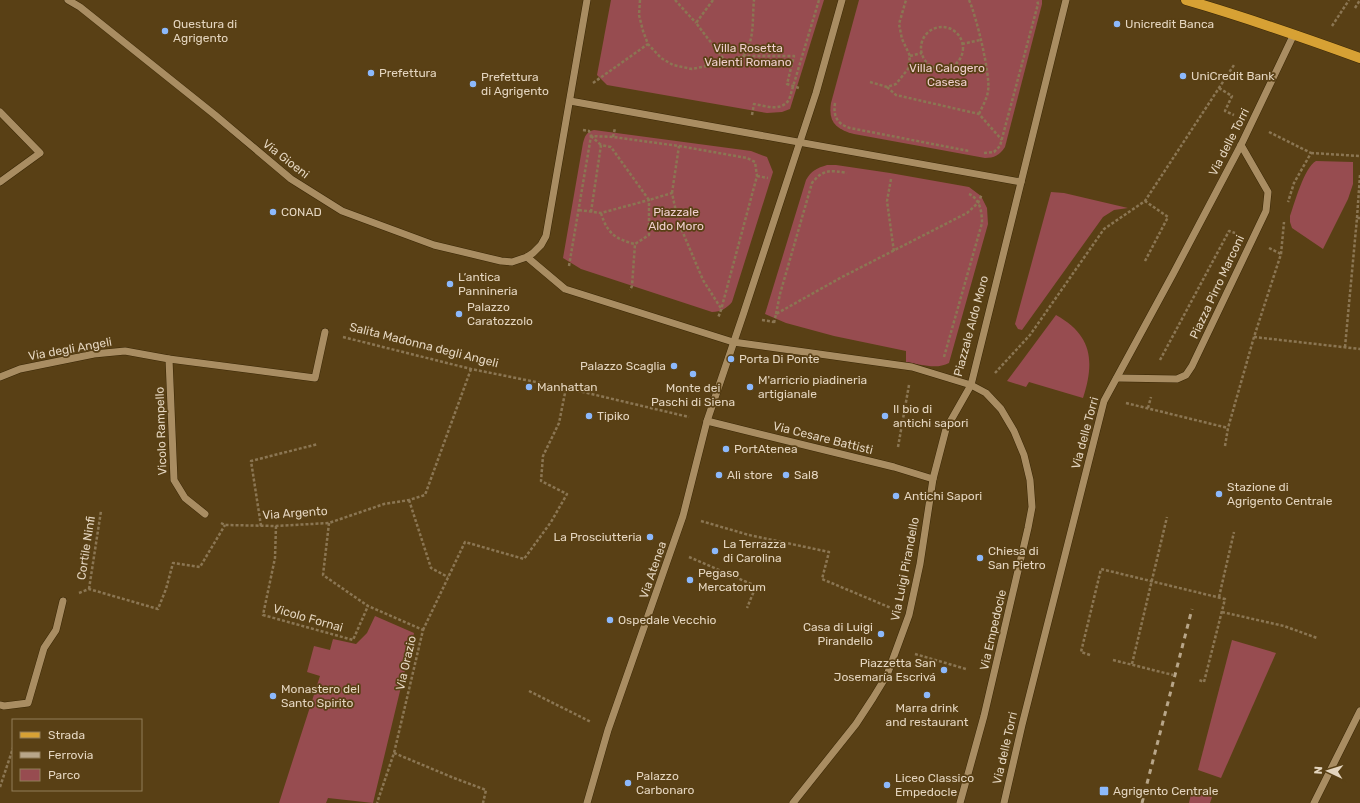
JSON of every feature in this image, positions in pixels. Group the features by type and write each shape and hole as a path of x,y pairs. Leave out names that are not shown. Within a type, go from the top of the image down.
{"main road":[{"path":"1186,0 1223,10 1360,58"}],"street":[{"name":"Via Gioeni","path":"68,0 80,7 215,115 291,179 342,211 434,245 490,259 512,262 528,257"},
{"path":"528,257 541,246 546,236 587,0"},
{"path":"733,342 816,93 842,0"},
{"name":"Piazzale Aldo Moro","path":"528,257 565,289 733,342 912,367 971,385 1066,0"},
{"name":"Via delle Torri","path":"1004,803 1022,725 1104,401 1241,145 1294,34"},
{"path":"570,101 1021,182"},
{"path":"0,112 40,153 0,182"},
{"name":"Piazza Pirro Marconi","path":"1117,378 1180,378 1186,375 1192,366 1266,211 1268,192 1241,145"},
{"path":"169,359 315,378 325,332"},
{"name":"Via Atenea","path":"587,803 608,730 683,516 707,421 733,342"},
{"name":"Via degli Angeli","path":"0,377 20,369 94,354 125,351 169,359"},
{"name":"Vicolo Rampello","path":"169,359 174,480 185,498 205,514"},
{"name":"Via Luigi Pirandello","path":"793,803 856,724 887,675 909,615 920,564 933,479 946,429 971,385"},
{"name":"Via Empedocle","path":"960,803 984,716 1027,536 1032,507 1030,480 1024,455 1014,431 1001,409 986,393 971,385"},
{"name":"Via Cesare Battisti","path":"707,421 894,467 933,479"},
{"path":"0,705 4,706 28,703 44,648 56,630 64,601"},
{"path":"1314,803 1360,711"}],"path":[{"path":"640,0 639,15 648,44 661,58 673,65 692,69 726,62 743,56 794,56 787,84 793,86"},
{"path":"675,0 696,23 726,62"},
{"path":"696,23 713,0"},
{"path":"743,56 748,48 752,33 754,0"},
{"path":"754,104 777,108 789,100 818,0"},
{"path":"887,87 896,84 908,69 910,56 902,39 899,24 906,0"},
{"path":"969,0 974,12 989,77 988,91 979,114"},
{"path":"978,152 988,154 994,152 998,149 1002,140 1038,4 1037,0"},
{"path":"1322,44 1349,0"},
{"path":"1355,8 1360,0"},
{"path":"942,27 950,29 962,40 962,56 957,63 950,68 942,70 934,68 927,63 922,53 921,48 923,40 927,33 934,29 942,27"},
{"path":"962,44 980,40"},
{"path":"570,101 603,75 648,44"},
{"path":"910,56 922,53"},
{"path":"971,385 996,373 1030,335 1104,229 1145,201 1234,64"},
{"path":"870,82 887,87 896,95 979,114 1002,140"},
{"path":"836,98 834,110 835,116 837,121 843,126 970,151"},
{"path":"565,128 589,131 591,136 601,145 611,147 649,200 649,235 635,244 623,241 612,234 605,224 601,213"},
{"path":"591,136 613,137 679,146 747,158 755,162 757,176 722,310 711,334"},
{"path":"565,289 591,136"},
{"path":"591,212 601,145"},
{"path":"679,146 672,193 678,221 703,280 722,310"},
{"path":"1311,153 1360,156"},
{"path":"776,314 967,213 978,203 981,196 988,154"},
{"path":"770,346 780,294 812,183 822,173 828,171 850,173"},
{"path":"1346,347 1358,218 1360,175"},
{"path":"884,178 898,181"},
{"path":"891,180 887,201 894,252"},
{"path":"579,210 601,213 672,193"},
{"path":"942,359 944,358 982,223 981,209 978,203 967,193"},
{"path":"1145,201 1168,217 1145,261"},
{"path":"1148,408 1159,363 1229,231"},
{"path":"624,307 632,286 635,244"},
{"name":"Salita Madonna degli Angeli","path":"325,332 471,369 566,388 707,421"},
{"path":"1254,337 1360,348"},
{"path":"894,467 912,367"},
{"name":"Via Argento","path":"89,589 158,609 166,589 173,563 200,567 225,525 276,526 329,523 384,504 409,500 425,495 471,369"},
{"path":"423,630 464,542 524,559 551,522 566,494 541,481 543,456 559,423 566,388"},
{"path":"1104,401 1123,402 1228,428"},
{"path":"261,526 251,461 318,444"},
{"path":"409,500 431,568 448,577"},
{"name":"Cortile Ninfi","path":"89,589 101,511"},
{"path":"683,516 749,535 829,552 822,579 909,615"},
{"path":"1132,664 1167,517"},
{"name":"Via Orazio","path":"329,523 323,575 368,606 423,630 394,753 377,803"},
{"name":"Vicolo Fornai","path":"276,526 275,558 263,615 353,640 368,606"},
{"path":"1219,598 1234,532"},
{"path":"672,550 756,586 747,608"},
{"path":"1090,655 1081,652 1101,569 1225,599 1204,682 1199,680"},
{"path":"1222,612 1284,626 1317,638"},
{"path":"898,648 966,669"},
{"path":"1113,660 1173,676"},
{"path":"528,691 608,730"},
{"path":"0,786 12,751"},
{"path":"394,753 486,790 483,803"}],"green space":[{"name":"Villa Rosetta Valenti Romano","path":"611,0 824,0 790,109 782,112 767,113 607,85 597,75"},
{"name":"Villa Calogero Casesa","path":"859,0 1042,0 1005,147 999,154 994,157 985,158 854,134 842,130 835,124 832,120 830,110 831,103"},
{"name":"Piazzale Aldo Moro","path":"594,130 751,151 767,157 773,172 732,302 726,308 712,312 581,269 563,258 584,138 589,132"},
{"path":"1316,161 1353,162 1353,184 1348,199 1323,249 1292,228 1290,222 1290,216 1297,194 1308,171"},
{"path":"827,165 890,173 969,187 981,196 987,208 988,224 949,363 933,366 906,362 906,351 834,336 786,323 765,314 806,180 815,170"},
{"path":"1051,192 1064,193 1128,208 1114,210 1103,217 1022,330 1018,329 1015,324"},
{"path":"1056,315 1077,331 1084,340 1088,350 1089,372 1083,398 1029,382 1026,387 1007,381"},
{"path":"375,616 414,633 373,803 328,798 326,803 279,803 320,676 307,672 314,646 330,650 333,639 356,644 367,633"},
{"path":"1232,640 1276,653 1221,778 1198,770"},
{"path":"1192,789 1212,797 1210,803 1189,803"}],"railway":[{"path":"1142,803 1192,609"}],"place":[{"name":"Unicredit Banca","path":"1117,24"},
{"name":"Questura di Agrigento","path":"165,31"},
{"name":"Prefettura","path":"371,73"},
{"name":"UniCredit Bank","path":"1183,76"},
{"name":"Prefettura di Agrigento","path":"473,84"},
{"name":"CONAD","path":"273,212"},
{"name":"L‘antica Pannineria","path":"450,284"},
{"name":"Palazzo Caratozzolo","path":"459,314"},
{"name":"Porta Di Ponte","path":"731,359"},
{"name":"Palazzo Scaglia","path":"674,366"},
{"name":"Monte dei Paschi di Siena","path":"693,374"},
{"name":"Manhattan","path":"529,387"},
{"name":"M'arricrio piadineria artigianale","path":"750,387"},
{"name":"Tipiko","path":"589,416"},
{"name":"Il bio di antichi sapori","path":"885,416"},
{"name":"PortAtenea","path":"726,449"},
{"name":"Alì store","path":"719,475"},
{"name":"Sal8","path":"786,475"},
{"name":"Stazione di Agrigento Centrale","path":"1219,494"},
{"name":"Antichi Sapori","path":"896,496"},
{"name":"La Prosciutteria","path":"650,537"},
{"name":"La Terrazza di Carolina","path":"715,551"},
{"name":"Chiesa di San Pietro","path":"980,558"},
{"name":"Pegaso Mercatorum","path":"690,580"},
{"name":"Ospedale Vecchio","path":"610,620"},
{"name":"Casa di Luigi Pirandello","path":"881,634"},
{"name":"Piazzetta San Josemaría Escrivá","path":"944,670"},
{"name":"Marra drink and restaurant","path":"927,695"},
{"name":"Monastero del Santo Spirito","path":"273,696"},
{"name":"Palazzo Carbonaro","path":"628,783"},
{"name":"Liceo Classico Empedocle","path":"887,785"},
{"name":"Agrigento Centrale","path":"1104,791"}]}
